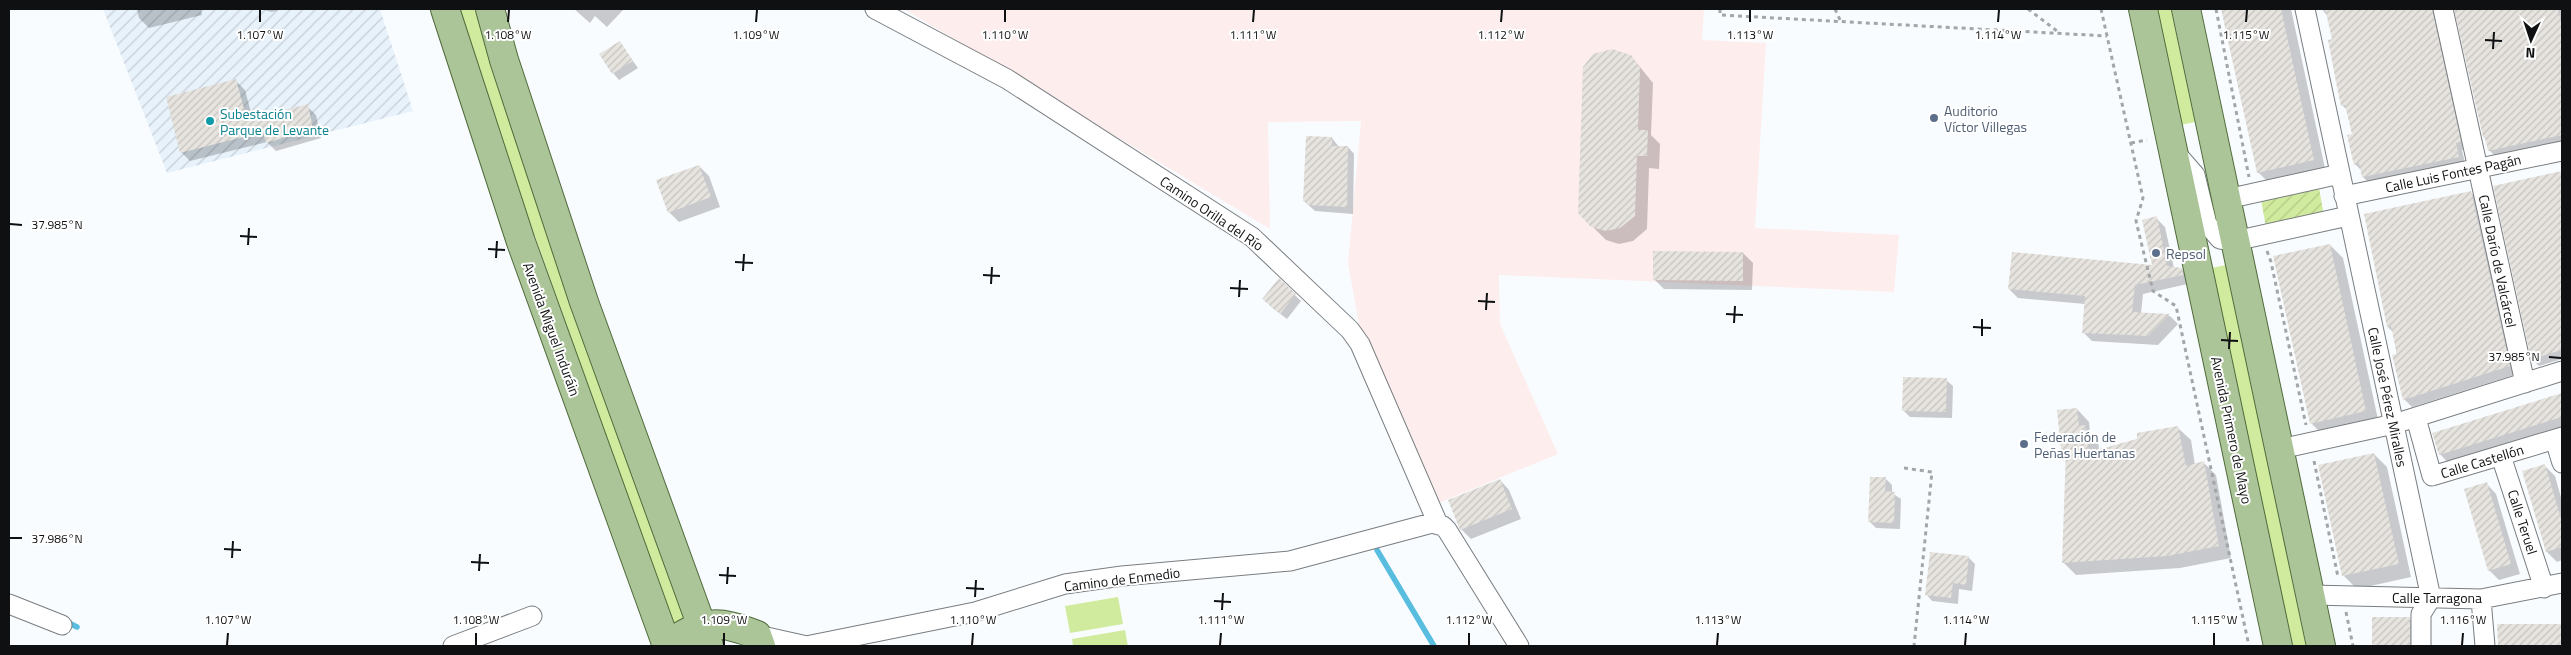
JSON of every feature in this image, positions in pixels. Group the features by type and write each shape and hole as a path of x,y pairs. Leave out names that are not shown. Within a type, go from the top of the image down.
{"main road":[{"name":"Avenida Miguel Induráin","path":"445,9 521,242 667,646"},
{"path":"490,9 504,60 584,302 705,636"},
{"name":"Avenida Primero de Mayo","path":"2143,9 2278,646"},
{"path":"2186,9 2236,202 2236,236 2322,646"},
{"path":"667,646 705,636 728,624 759,641"}],"street":[{"name":"Camino Orilla del Río","path":"875,9 951,47 1044,102 1252,237 1275,258 1350,330 1360,344 1438,524"},
{"name":"Calle José Pérez Miralles","path":"2305,9 2431,598"},
{"name":"Calle Darío de Valcárcel","path":"2443,9 2525,383"},
{"path":"2173,150 2198,180 2207,224 2236,236"},
{"name":"Calle Luis Fontes Pagán","path":"2344,196 2562,151"},
{"path":"2236,202 2340,174"},
{"path":"2199,274 2202,252 2236,236 2348,216"},
{"path":"2280,449 2416,418 2562,371"},
{"name":"Calle Castellón","path":"2416,418 2432,476 2558,439"},
{"path":"2558,439 2562,463"},
{"name":"Calle Teruel","path":"2501,456 2544,588"},
{"name":"Camino de Enmedio","path":"806,646 975,612 1065,584 1122,576 1290,561 1424,525 1438,524"},
{"path":"1438,524 1447,530 1457,545 1519,646"},
{"name":"Calle Tarragona","path":"2311,595 2481,599 2562,583"},
{"path":"2421,646 2421,614 2431,598"},
{"path":"2481,599 2485,646"},
{"path":"9,604 62,625"},
{"path":"452,646 532,616"},
{"path":"759,641 806,646"}],"path":[{"path":"1720,9 1720,15 2107,36"},
{"path":"1835,9 1841,22"},
{"path":"2028,9 2061,34"},
{"path":"2101,9 2143,198 2136,221 2153,291 2176,306 2249,646"},
{"path":"2216,9 2248,162 2236,202"},
{"path":"2236,236 2271,262 2353,646"},
{"path":"1904,468 1932,472 1914,646"}],"shaded area":[{"path":"103,9 380,9 413,111 167,173"},
{"path":"904,9 1704,9 1702,40 1766,43 1755,228 1899,235 1894,292 1499,275 1500,324 1558,454 1436,504 1359,324 1348,263 1361,121 1268,122 1270,229"}],"green space":[{"path":"460,9 475,9 594,371 687,621 673,625 529,219"},
{"path":"2157,9 2171,9 2195,122 2181,125"},
{"path":"2319,188 2324,216 2266,227 2261,200"},
{"path":"2226,265 2306,646 2291,646 2211,268"},
{"path":"1118,597 1123,624 1070,633 1065,606"},
{"path":"1125,630 1128,646 1073,646 1072,639"}],"building":[{"path":"2221,9 2281,9 2314,160 2257,173"},
{"path":"2325,9 2432,9 2461,142 2456,143 2459,157 2362,177 2359,163 2354,165 2347,135 2352,134 2345,105 2341,106 2328,40 2332,39"},
{"path":"2454,9 2558,9 2562,27 2562,135 2488,151 2485,137 2483,137"},
{"path":"620,41 633,61 612,74 599,54"},
{"path":"1612,49 1631,55 1640,68 1638,130 1648,130 1647,156 1637,156 1635,216 1620,228 1606,231 1591,227 1578,213 1583,67 1593,54"},
{"name":"Subestación Parque de Levante","path":"236,79 247,120 308,104 313,129 266,143 263,132 180,153 166,97"},
{"path":"1306,136 1332,137 1332,146 1348,146 1347,207 1307,205 1307,202 1303,201"},
{"path":"699,165 711,197 668,213 656,180"},
{"path":"2562,171 2562,350 2531,359 2493,186"},
{"path":"2471,191 2510,366 2403,400 2392,355 2397,354 2391,326 2387,327 2364,214"},
{"path":"2157,216 2167,266 2182,268 2183,275 2135,285 2132,312 2170,314 2148,336 2082,333 2085,296 2008,289 2012,252 2152,265 2142,220"},
{"path":"2330,244 2366,411 2310,424 2273,256"},
{"path":"1653,251 1743,252 1743,281 1653,280"},
{"path":"1279,278 1296,294 1280,314 1262,299"},
{"path":"1903,377 1947,378 1946,412 1902,411"},
{"path":"2562,393 2562,417 2439,455 2432,433"},
{"path":"2077,408 2079,426 2085,425 2089,452 2137,439 2137,433 2178,426 2186,466 2204,461 2219,546 2167,556 2062,563 2066,449 2061,449 2057,410"},
{"path":"2374,453 2399,564 2342,576 2318,465"},
{"path":"2545,464 2562,522 2562,547 2546,552 2522,471"},
{"path":"1870,477 1886,477 1885,491 1895,492 1894,523 1868,522"},
{"path":"1500,479 1512,509 1460,530 1448,500"},
{"path":"2487,482 2511,564 2488,571 2464,489"},
{"path":"1930,552 1969,556 1966,585 1953,583 1951,598 1925,595"},
{"path":"2372,617 2410,617 2410,646 2372,646"},
{"path":"2497,624 2562,624 2562,646 2498,646"}],"waterway":[{"path":"1377,550 1434,646"},
{"path":"65,621 77,627"}],"place":[{"name":"Auditorio Víctor Villegas","path":"1934,118"},
{"name":"Subestación Parque de Levante","path":"210,121"},
{"name":"Repsol","path":"2156,253"},
{"name":"Federación de Peñas Huertanas","path":"2024,444"}]}
